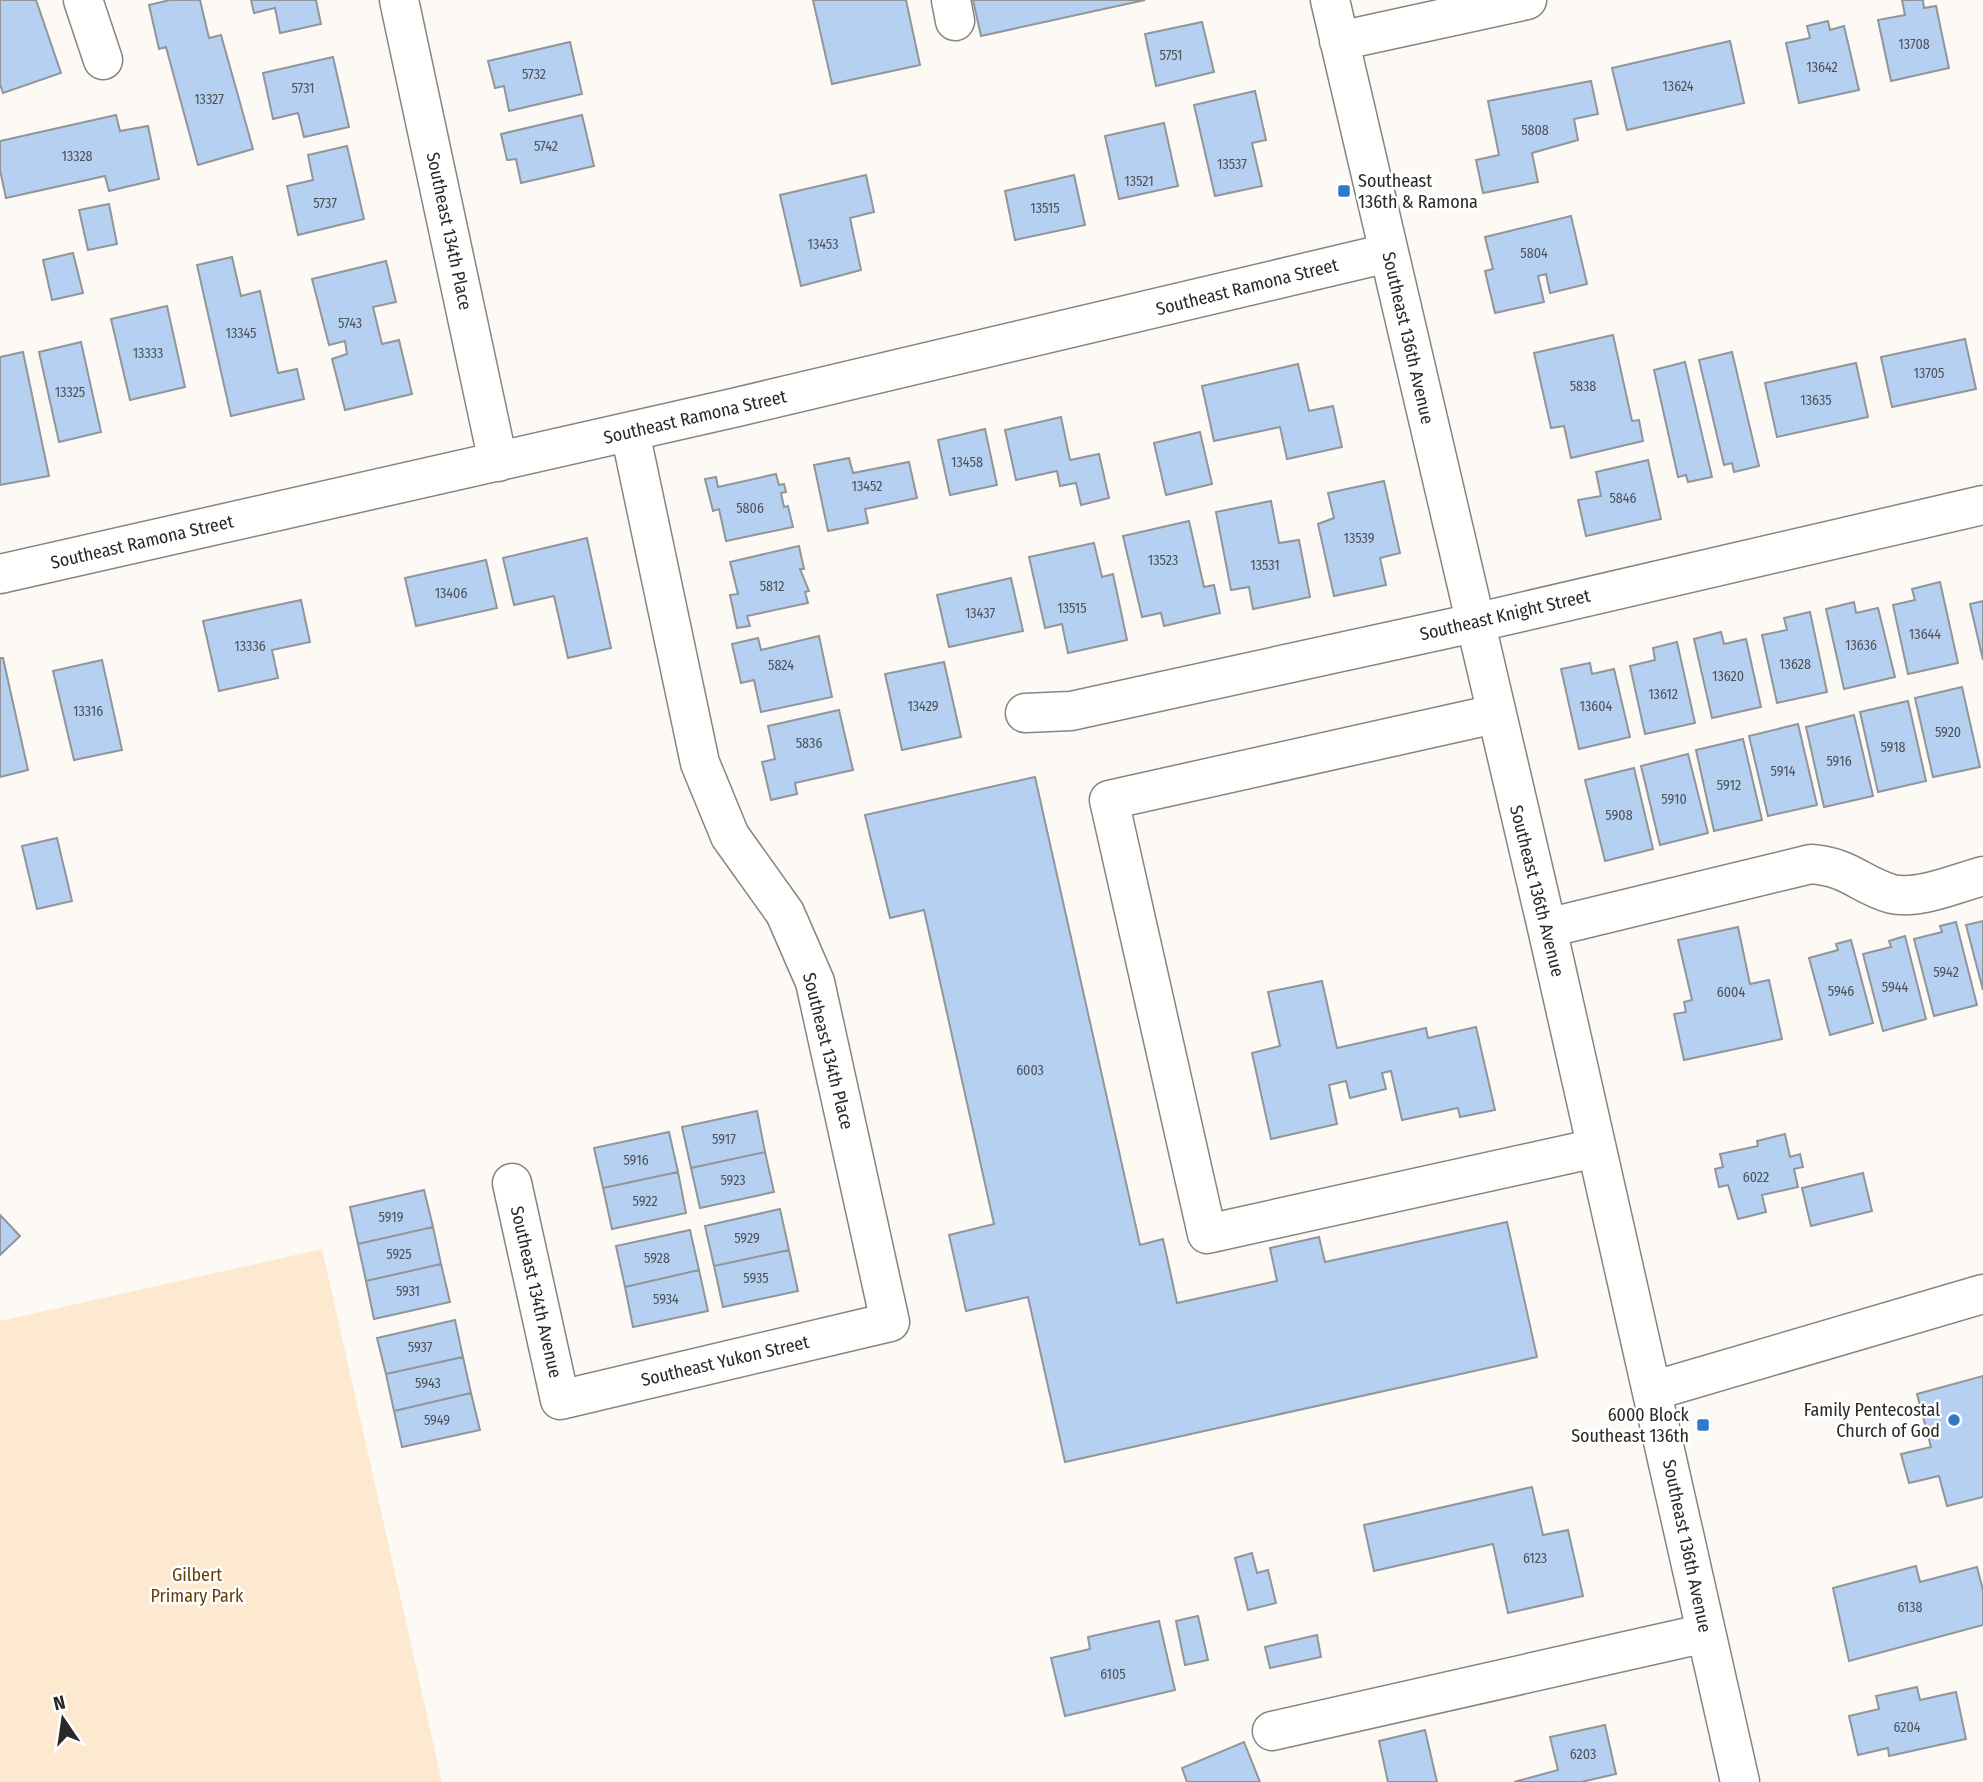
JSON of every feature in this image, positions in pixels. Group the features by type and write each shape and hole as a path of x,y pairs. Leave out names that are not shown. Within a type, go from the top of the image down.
{"street":[{"path":"83,0 103,60"},
{"name":"Southeast 134th Place","path":"399,0 498,462"},
{"name":"Southeast 136th Avenue","path":"1330,0 1547,928 1741,1782"},
{"path":"1339,41 1527,0"},
{"name":"Southeast Ramona Street","path":"0,574 631,432 1388,253"},
{"name":"Southeast 134th Place","path":"631,432 701,763 730,836 785,913 815,982 891,1322"},
{"name":"Southeast Knight Street","path":"1025,713 1071,711 1474,623 1983,505"},
{"path":"1495,714 1109,800 1207,1234 1596,1148"},
{"path":"1547,928 1811,864 1835,866 1892,894 1912,895 1983,876"},
{"name":"Southeast 134th Avenue","path":"512,1183 560,1400"},
{"path":"1652,1391 1983,1294"},
{"name":"Southeast Yukon Street","path":"560,1400 891,1322"},
{"path":"1272,1731 1706,1633"}],"green space":[{"name":"Gilbert Primary Park","path":"322,1249 442,1782 0,1782 0,1321"}],"building":[{"path":"0,0 36,0 61,73 3,93 0,84"},
{"path":"170,0 200,0 209,38 221,35 253,149 198,165 166,47 159,49 149,5"},
{"path":"251,0 316,0 321,24 280,33 275,8 254,13"},
{"path":"813,0 906,0 920,65 832,84"},
{"path":"973,0 1145,0 981,36"},
{"path":"1902,0 1923,0 1924,8 1936,6 1949,68 1891,81 1878,20 1905,15"},
{"path":"1828,21 1830,30 1844,26 1859,90 1799,103 1786,43 1810,38 1807,26"},
{"path":"1202,22 1214,72 1156,86 1145,34"},
{"path":"1730,41 1744,103 1627,130 1612,68"},
{"path":"570,42 582,94 509,111 504,86 495,88 488,61"},
{"path":"333,57 349,127 304,137 298,113 273,119 263,73"},
{"path":"1591,81 1598,114 1574,119 1578,140 1532,153 1538,182 1483,193 1476,160 1499,155 1488,101"},
{"path":"1255,91 1266,140 1252,143 1262,186 1215,196 1194,105"},
{"path":"116,115 120,131 148,126 159,179 109,191 105,176 6,198 0,170 0,141"},
{"path":"582,115 594,166 521,183 516,159 507,160 501,134"},
{"path":"1164,123 1178,186 1119,199 1105,136"},
{"path":"347,146 364,219 298,235 287,186 313,180 308,155"},
{"path":"866,175 874,212 850,218 861,270 801,286 780,195"},
{"path":"1074,175 1085,225 1015,240 1005,191"},
{"path":"109,204 117,244 88,250 79,210"},
{"path":"1571,216 1587,284 1550,293 1546,274 1538,276 1544,302 1495,313 1485,271 1493,269 1485,237"},
{"path":"73,253 83,293 52,300 43,260"},
{"path":"232,257 241,296 260,291 278,373 297,369 304,399 231,416 197,265"},
{"path":"386,261 396,302 373,307 382,344 399,340 412,394 345,410 332,359 347,354 345,341 329,345 312,279"},
{"path":"167,306 185,387 130,400 111,319"},
{"path":"1613,335 1632,421 1639,420 1643,441 1571,458 1564,426 1551,428 1534,353"},
{"path":"1965,339 1976,389 1892,407 1881,357"},
{"path":"81,342 101,432 59,442 39,352"},
{"path":"23,352 49,476 0,485 0,357"},
{"path":"1732,352 1759,466 1734,472 1732,463 1724,465 1699,360"},
{"path":"1685,362 1712,477 1688,482 1686,475 1678,477 1654,370"},
{"path":"1856,363 1868,417 1777,437 1765,383"},
{"path":"1298,364 1309,411 1333,406 1342,447 1287,459 1280,427 1214,441 1202,386"},
{"path":"1061,417 1070,460 1099,454 1109,498 1081,505 1076,483 1060,486 1057,471 1016,480 1005,430"},
{"path":"985,429 997,485 950,495 938,440"},
{"path":"1200,432 1212,484 1166,495 1154,443"},
{"path":"849,458 853,473 909,462 917,498 865,509 868,523 828,531 814,465"},
{"path":"1648,460 1661,519 1586,536 1578,500 1601,496 1596,472"},
{"path":"776,474 779,485 784,484 786,492 781,493 784,507 788,506 793,527 726,541 719,509 713,511 705,479 716,477 718,487"},
{"path":"1384,481 1400,553 1380,558 1386,585 1334,596 1318,524 1334,518 1328,493"},
{"path":"1271,501 1279,543 1299,540 1310,597 1253,609 1249,587 1231,590 1216,512"},
{"path":"1189,521 1204,587 1214,585 1220,613 1164,626 1161,613 1142,617 1123,536"},
{"path":"587,538 611,648 568,658 554,596 514,605 503,558"},
{"path":"1094,543 1102,577 1113,574 1127,640 1068,653 1062,624 1045,628 1029,557"},
{"path":"799,546 804,569 800,569 809,591 805,592 808,603 747,616 750,626 737,628 730,595 738,594 730,562"},
{"path":"486,560 497,608 416,626 405,578"},
{"path":"1011,578 1023,631 949,647 937,595"},
{"path":"1940,582 1958,663 1908,674 1893,605 1915,600 1912,589"},
{"path":"301,600 310,642 272,650 278,678 219,691 203,621"},
{"path":"1983,601 1983,660 1970,604"},
{"path":"1854,602 1856,613 1878,608 1895,677 1844,689 1826,609"},
{"path":"1810,612 1827,692 1777,703 1762,635 1787,630 1784,618"},
{"path":"1721,632 1724,644 1746,639 1761,707 1712,718 1694,639"},
{"path":"819,636 832,697 761,712 754,680 741,683 732,644 758,638 761,650"},
{"path":"1677,642 1695,723 1645,734 1630,666 1655,660 1653,648"},
{"path":"0,658 3,658 28,770 0,777"},
{"path":"102,660 122,750 74,760 53,671"},
{"path":"944,662 961,737 902,750 885,674"},
{"path":"1590,663 1592,674 1614,669 1630,737 1579,749 1561,669"},
{"path":"1962,687 1980,767 1933,777 1915,698"},
{"path":"1908,701 1926,781 1878,792 1860,712"},
{"path":"839,710 853,770 795,783 797,794 771,800 762,762 775,759 768,726"},
{"path":"1854,715 1873,796 1824,807 1806,727"},
{"path":"1798,724 1817,805 1768,816 1749,736"},
{"path":"1743,739 1762,820 1714,831 1696,750"},
{"path":"1688,754 1708,833 1660,845 1641,766"},
{"path":"1634,768 1653,849 1605,861 1585,780"},
{"path":"1035,777 1140,1245 1163,1239 1177,1303 1277,1281 1270,1248 1319,1237 1325,1262 1507,1222 1537,1357 1065,1462 1028,1297 966,1311 949,1235 994,1224 924,910 890,918 865,815"},
{"path":"57,838 72,901 37,909 22,846"},
{"path":"1983,921 1983,990 1966,925"},
{"path":"1956,922 1977,1005 1934,1016 1914,939 1942,932 1940,926"},
{"path":"1738,927 1750,984 1769,980 1782,1039 1684,1060 1674,1014 1686,1012 1684,1002 1692,1000 1678,940"},
{"path":"1905,936 1926,1019 1883,1031 1863,954 1891,947 1889,941"},
{"path":"1851,940 1873,1023 1830,1035 1809,958 1838,950 1836,944"},
{"path":"1322,981 1337,1048 1426,1028 1428,1038 1476,1027 1495,1110 1460,1117 1458,1108 1402,1120 1391,1071 1382,1073 1386,1089 1350,1098 1346,1081 1329,1085 1337,1124 1271,1139 1252,1053 1280,1046 1268,992"},
{"path":"757,1111 765,1152 691,1168 682,1127"},
{"path":"669,1132 678,1172 603,1188 594,1148"},
{"path":"1785,1134 1790,1157 1800,1154 1803,1167 1794,1169 1798,1187 1762,1195 1766,1212 1738,1219 1728,1185 1719,1187 1715,1169 1723,1167 1720,1154 1758,1146 1757,1141"},
{"path":"765,1152 774,1192 700,1208 691,1168"},
{"path":"678,1172 686,1213 612,1229 603,1188"},
{"path":"1863,1173 1872,1211 1811,1226 1802,1188"},
{"path":"424,1190 433,1227 358,1244 350,1207"},
{"path":"780,1209 789,1250 714,1266 705,1226"},
{"path":"0,1215 20,1236 0,1255"},
{"path":"433,1227 441,1264 366,1281 358,1244"},
{"path":"690,1230 699,1270 625,1287 616,1246"},
{"path":"789,1250 798,1291 723,1307 714,1266"},
{"path":"441,1264 450,1302 374,1319 366,1281"},
{"path":"699,1270 708,1311 633,1327 625,1287"},
{"path":"455,1320 463,1357 386,1374 377,1338"},
{"path":"463,1357 471,1393 394,1411 386,1374"},
{"name":"Family Pentecostal Church of God","path":"1983,1376 1983,1497 1947,1506 1939,1476 1909,1483 1901,1454 1931,1447 1917,1394"},
{"path":"471,1393 480,1430 402,1447 394,1411"},
{"path":"1532,1487 1543,1535 1568,1530 1583,1596 1508,1613 1493,1544 1374,1571 1364,1525"},
{"path":"1252,1553 1257,1573 1268,1570 1276,1603 1248,1610 1235,1558"},
{"path":"1916,1566 1920,1582 1977,1567 1983,1590 1983,1625 1849,1661 1833,1588"},
{"path":"1198,1616 1208,1660 1185,1665 1176,1621"},
{"path":"1159,1621 1175,1690 1065,1716 1051,1658 1090,1649 1088,1637"},
{"path":"1317,1635 1321,1657 1270,1668 1265,1647"},
{"path":"1917,1687 1920,1700 1956,1692 1966,1739 1889,1756 1888,1748 1858,1755 1849,1716 1879,1709 1876,1696"},
{"path":"1605,1725 1616,1774 1581,1782 1514,1782 1558,1770 1550,1737"},
{"path":"1425,1730 1437,1782 1388,1782 1379,1741"},
{"path":"1244,1742 1260,1782 1187,1782 1182,1768"}],"place":[{"name":"Southeast 136th & Ramona","path":"1344,191"},
{"name":"Family Pentecostal Church of God","path":"1954,1420"},
{"name":"6000 Block Southeast 136th","path":"1703,1425"}]}
